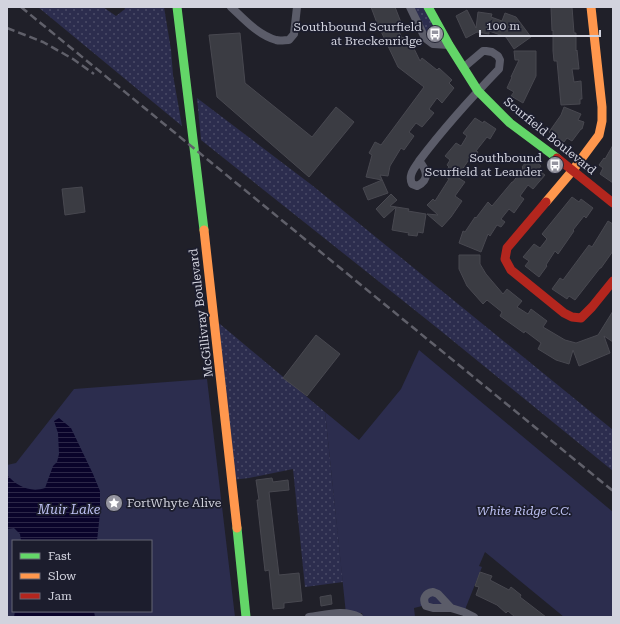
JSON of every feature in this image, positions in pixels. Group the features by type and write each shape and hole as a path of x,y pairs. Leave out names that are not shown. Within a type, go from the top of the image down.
{"street":[{"name":"McGillivray Boulevard","path":"176,7 192,134 246,617"},
{"path":"231,7 253,27 264,35 276,40 289,40 294,34 298,7"},
{"path":"410,7 425,38 433,44 449,45"},
{"name":"Scurfield Boulevard","path":"428,7 449,45 478,91 510,123 573,170 613,203"},
{"path":"591,7 602,107 602,121 599,136 573,170 507,248 505,259 511,270 564,313 572,317 581,318 613,281"},
{"path":"419,161 433,142 499,68 500,60 498,56 492,52 483,51 463,68"},
{"path":"451,608 474,617"},
{"path":"309,617 352,613 359,617"}],"green space":[{"path":"38,7 103,7 116,16 125,9 124,7 164,7 171,50 173,75 182,126"},
{"path":"410,7 428,7 449,45 433,44"},
{"path":"197,98 313,186 613,430 613,471 436,327 201,140"},
{"path":"214,319 325,412 343,582 305,587 293,469 232,480"},
{"name":"White Ridge C.C.","path":"419,350 613,512 613,617 564,617 485,552 479,566 482,567 464,612 426,605 414,608 415,617 363,617 362,613 346,614 325,412 359,440 401,389"},
{"name":"FortWhyte Alive","path":"207,379 235,617 7,617 7,465 16,463 74,389"}],"water":[{"name":"Muir Lake","path":"59,418 71,428 100,491 100,513 97,540 21,540 20,534 14,528 7,529 7,475 24,488 34,490 45,488 59,454 58,433 54,421"},
{"path":"15,612 94,612 95,617 14,617"}],"building":[{"path":"371,7 395,7 402,25 397,27 402,38 408,36 420,61 422,58 437,70 439,68 452,80 449,83 454,88 442,103 437,98 429,109 434,113 422,127 416,123 409,132 414,136 404,150 401,148 390,166 388,176 380,175 388,193 368,200 363,188 382,180 366,177 372,155 369,153 375,142 381,145 424,87 398,67"},
{"path":"551,7 572,7 579,69 572,69 574,82 581,81 582,99 580,99 580,104 561,105 557,61 554,61"},
{"path":"467,10 476,28 478,12 492,14 491,17 502,21 505,13 516,17 531,37 514,49 506,37 489,31 489,34 477,32 466,38 456,16"},
{"path":"240,33 245,83 312,137 336,107 354,122 309,177 217,97 209,35"},
{"path":"514,51 536,51 536,76 523,103 511,96 514,92 507,88 519,60 515,60"},
{"path":"564,107 581,114 578,120 584,122 582,129 572,141 567,138 564,142 549,132 561,115"},
{"path":"475,118 483,123 484,121 496,129 490,139 487,137 476,151 478,152 471,163 468,161 457,177 465,182 455,196 462,201 442,227 427,214 438,215 427,205 433,199 435,201 449,179 443,175 449,167 447,165 450,160 445,156 456,143 461,146 467,136 463,133"},
{"path":"613,145 613,183 600,174 603,168 599,165 604,158 605,159"},
{"path":"530,157 541,166 538,170 545,175 533,189 528,185 520,196 524,199 514,213 509,209 501,219 505,222 501,227 497,225 490,236 488,234 481,252 459,243 463,231 465,232 488,202 492,206 513,182"},
{"path":"82,187 85,212 65,215 62,189"},
{"path":"391,194 397,200 390,206 409,209 408,211 426,214 423,233 418,232 417,236 392,230 396,207 384,218 376,209"},
{"path":"572,197 579,202 581,199 593,208 586,218 584,216 573,230 574,231 558,254 555,251 539,277 525,266 529,261 523,257 534,244 540,248 547,239 542,234"},
{"path":"608,221 613,224 613,251 575,300 569,296 567,299 552,289 560,278 563,280 589,245 592,247"},
{"path":"459,255 480,255 480,264 486,274 503,294 507,289 522,301 517,307 528,314 531,309 547,321 543,327 565,340 576,343 598,335 613,311 613,342 604,336 610,353 579,366 573,350 569,364 556,360 538,349 541,343 525,331 524,333 500,316 502,312 487,300 483,304 467,286 459,269"},
{"path":"316,335 340,354 307,396 283,378"},
{"path":"272,478 273,482 288,480 289,490 269,492 279,575 299,573 302,601 284,603 284,608 273,609 269,570 265,571 256,480"},
{"path":"480,572 492,576 490,580 509,590 511,587 521,595 520,597 546,617 515,617 508,611 506,613 497,605 476,595 479,587 475,586"},
{"path":"331,595 332,604 321,606 320,597"}],"railway":[{"path":"21,7 613,491"},
{"path":"7,28 43,42 73,59 94,74"}],"traffic: fast":[{"path":"177,7 204,230"},
{"path":"428,7 449,45 478,91 510,123 557,158"},
{"path":"237,528 246,617"}],"traffic: slow":[{"path":"546,202 573,170 599,135 602,121 602,107 591,7"},
{"path":"204,230 237,528"}],"traffic: jam":[{"path":"557,158 613,203"},
{"path":"546,202 507,248 505,259 511,270 564,313 572,317 581,318 613,281"}],"place":[{"name":"Southbound Scurfield at Breckenridge","path":"435,34"},
{"name":"Southbound Scurfield at Leander","path":"555,165"},
{"name":"FortWhyte Alive","path":"114,503"}]}
